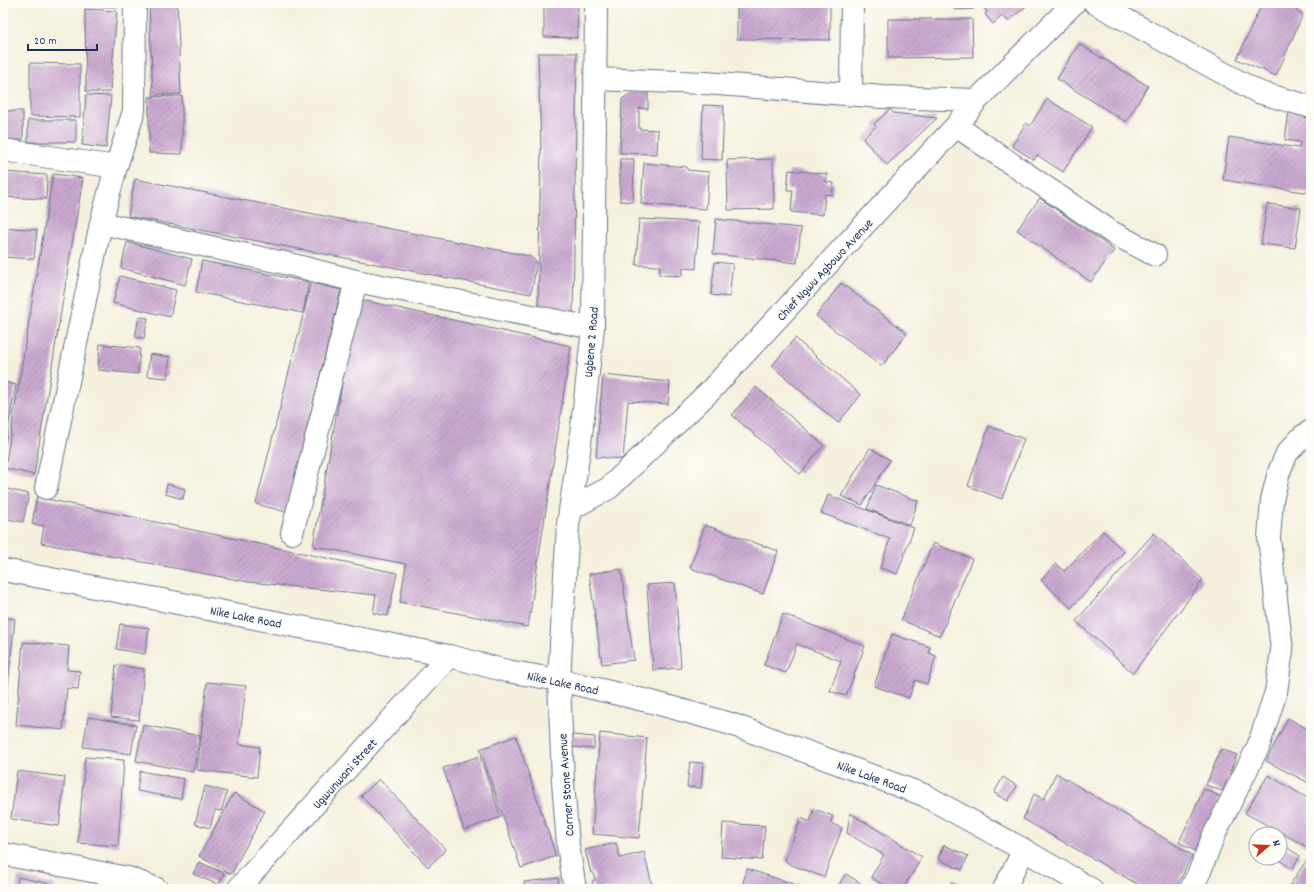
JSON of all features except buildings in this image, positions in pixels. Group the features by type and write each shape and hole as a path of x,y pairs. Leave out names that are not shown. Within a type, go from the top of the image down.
{"street":[{"path":"46,488 102,223 116,167 134,111 135,3"},
{"name":"Ugbene 2 Road","path":"560,680 568,524 580,444 593,328 596,3"},
{"path":"851,94 852,3"},
{"name":"Chief Ngwu Agbowo Avenue","path":"568,524 572,508 609,488 710,391 956,126 977,100 1074,3"},
{"path":"1095,3 1258,92 1311,107"},
{"path":"595,79 705,83 934,100 977,100"},
{"path":"956,126 1113,233 1155,255"},
{"path":"3,150 116,167"},
{"path":"102,223 289,264 356,281 593,328"},
{"path":"292,532 356,281"},
{"path":"1191,889 1200,871 1213,837 1258,747 1276,692 1282,650 1269,538 1272,500 1279,472 1287,453 1303,436 1311,432"},
{"name":"Nike Lake Road","path":"3,570 449,656 507,671 560,680 652,702 746,729 924,795 1091,889"},
{"name":"Ugwunwani Street","path":"238,889 449,656"},
{"name":"Corner Stone Avenue","path":"560,680 563,782 568,845 575,889"},
{"path":"1004,889 1024,850"},
{"path":"3,854 128,878 157,889"}]}
